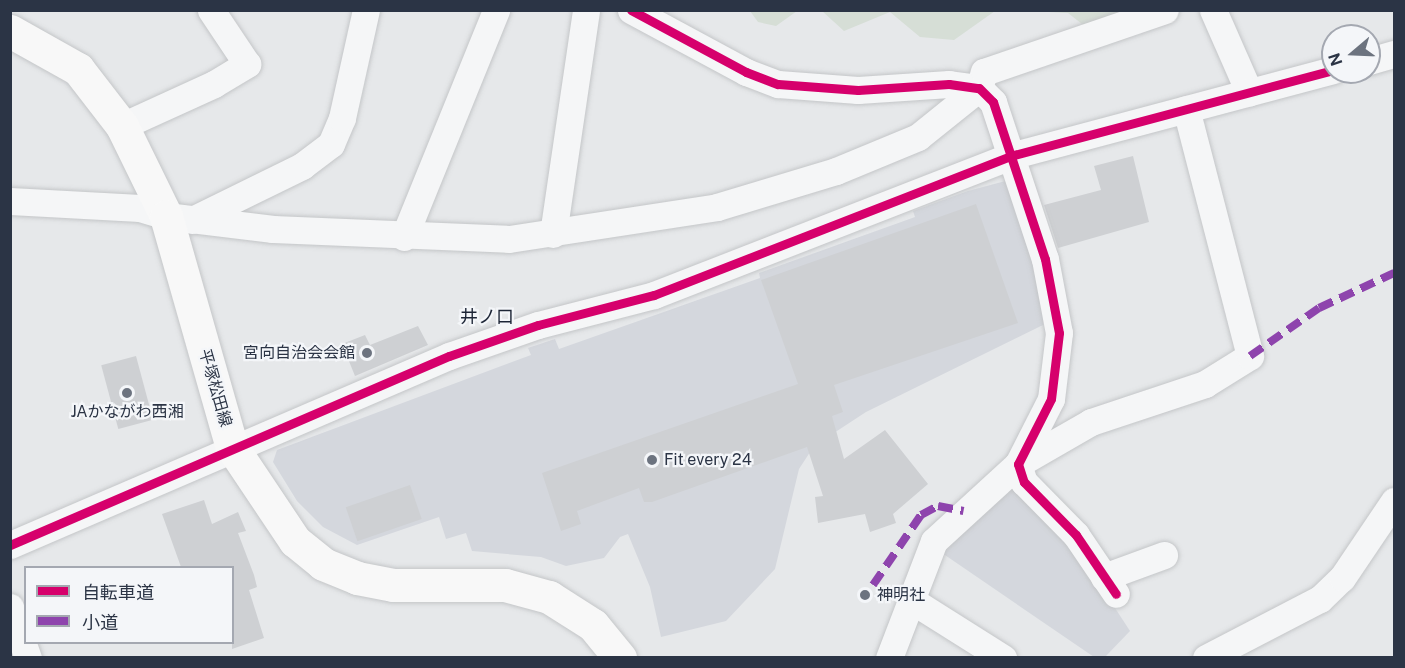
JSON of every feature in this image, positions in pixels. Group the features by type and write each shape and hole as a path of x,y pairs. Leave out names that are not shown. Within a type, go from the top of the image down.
{"main road":[{"name":"平塚松田線","path":"10,31 78,69 122,126 179,218 232,447 281,525 324,564 357,578 393,585 528,590 572,610 593,625 620,657"}],"street":[{"path":"122,126 214,84 247,64 211,10"},
{"path":"179,218 302,166 331,144 342,118 366,10"},
{"path":"404,237 496,10"},
{"path":"553,234 586,10"},
{"path":"632,10 746,72 778,84 858,90 949,84 979,88 993,102 1045,259 1059,333 1051,399 1018,464 1024,482 1076,535 1110,585 1164,555"},
{"path":"10,201 140,208 179,218 404,237 509,239 717,207 825,175 918,137 979,88 984,72 1165,10"},
{"path":"1213,10 1249,92"},
{"path":"10,545 232,447 449,356 538,324 654,295 1010,156 1321,73"},
{"path":"889,657 934,541 1018,464 1091,422 1205,384 1250,356 1186,109"},
{"path":"1206,657 1320,599 1342,578 1395,501"},
{"path":"911,600 1003,657"},
{"path":"10,607 28,657"}],"shaded area":[{"path":"750,11 797,11 776,26 758,22"},
{"path":"822,11 995,11 954,40 920,37 890,12 844,31"},
{"path":"1029,11 1131,11 1096,24 1082,24 1068,13"},
{"path":"1013,179 1045,318 1043,325 866,412 814,446 799,469 775,569 726,621 661,637 650,587 628,534 620,537 604,558 566,566 541,557 472,551 466,533 446,539 439,517 357,545 323,527 297,501 273,462 277,450 531,355 528,348 555,339 559,349 760,278 759,273 915,217 913,211 968,191"},
{"path":"1008,484 1018,485 1083,559 1130,631 1105,657 1094,657 942,553"}],"building":[{"path":"1133,156 1149,222 1058,248 1044,205 1101,190 1094,166"},
{"path":"976,204 1018,323 834,385 843,412 832,416 844,459 885,430 928,484 893,514 896,523 870,532 865,514 818,523 815,497 823,496 807,447 652,502 644,502 639,488 577,511 581,524 561,531 542,473 798,384 761,280"},
{"path":"418,326 428,345 355,376 342,344 365,335 370,345"},
{"name":"JAかながわ西湘","path":"136,356 153,420 118,429 101,365"},
{"path":"410,485 422,519 357,541 346,507"},
{"path":"204,500 212,524 238,512 246,531 238,533 257,587 249,590 264,638 232,649 232,644 234,644 234,566 181,566 162,514"}],"marked path":[{"path":"1250,356 1319,308 1394,273"},
{"path":"873,585 921,515 938,506 964,511"}],"cycle path":[{"path":"631,10 746,72 778,84 858,90 949,84 979,88 993,102 1045,259 1059,333 1051,399 1018,464 1024,482 1076,535 1116,594"},
{"path":"10,545 449,356 538,325 654,295 1010,156 1321,73"}],"place":[{"name":"宮向自治会会館","path":"367,353"},
{"name":"JAかながわ西湘","path":"127,393"},
{"name":"Fit every 24","path":"652,460"},
{"name":"神明社","path":"865,595"}],"district":[{"name":"井ノ口","path":"487,317"}]}
